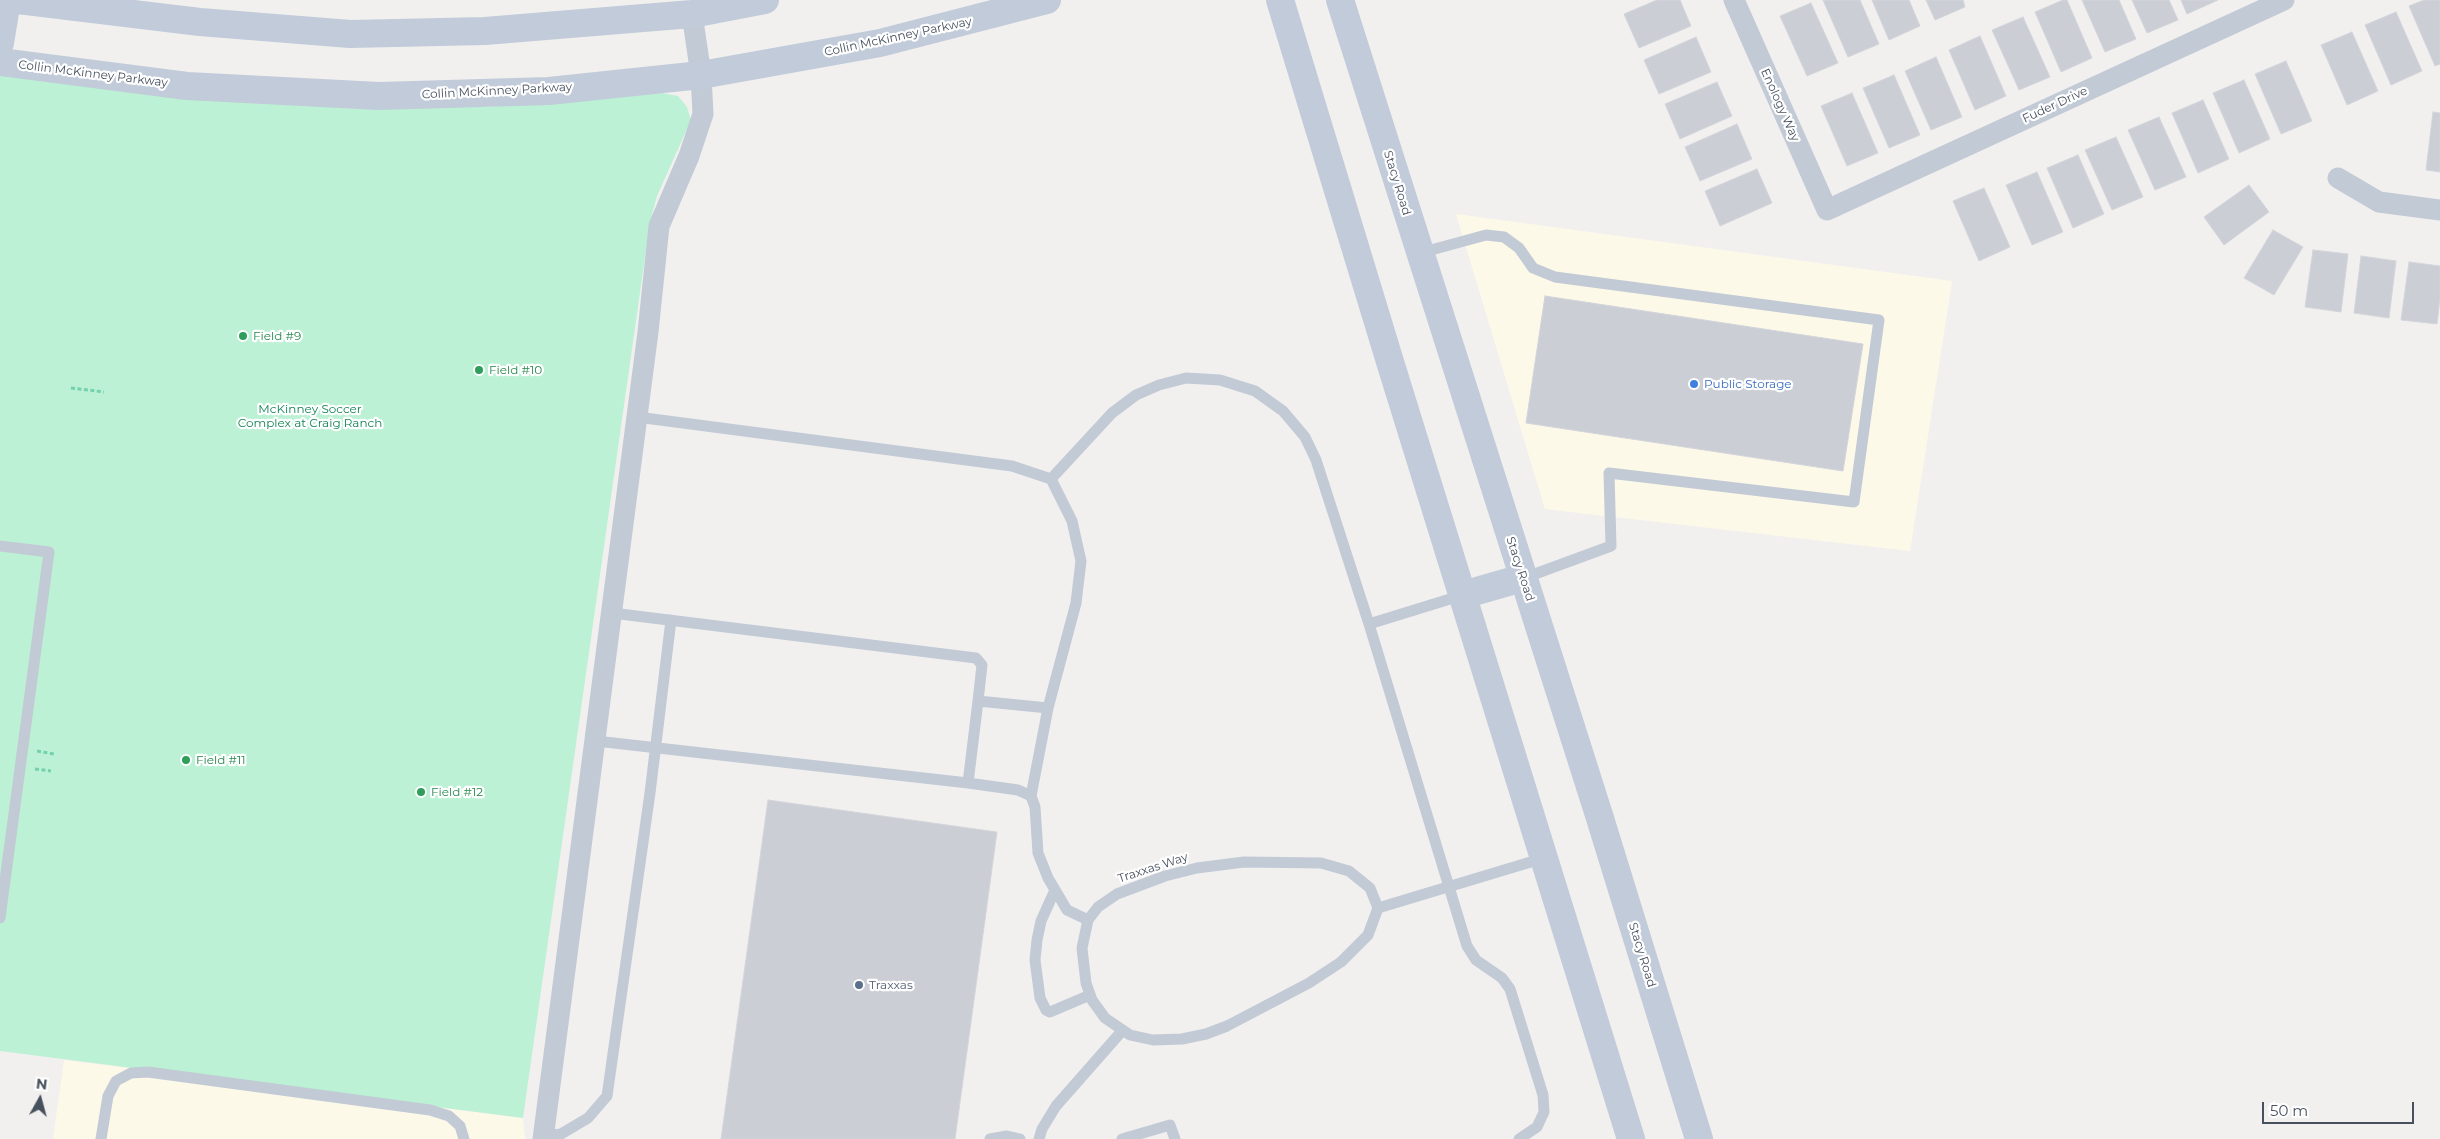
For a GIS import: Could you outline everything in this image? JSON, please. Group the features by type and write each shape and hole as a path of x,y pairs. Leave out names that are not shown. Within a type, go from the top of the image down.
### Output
{"main road":[{"path":"0,43 7,0"},
{"path":"18,0 200,22 350,34 485,31 765,0"},
{"name":"Collin McKinney Parkway","path":"0,62 187,86 379,96 549,91 701,75 880,43 1047,0"},
{"path":"1280,0 1631,1139"},
{"name":"Stacy Road","path":"1340,0 1522,578 1602,824 1699,1139"},
{"path":"1463,595 1522,578"}],"street":[{"name":"Enology Way","path":"1734,0 1827,210"},
{"name":"Fuder Drive","path":"1827,210 2284,0"},
{"path":"544,1137 637,417 659,226 689,156 702,114 701,75 691,7"},
{"path":"2338,178 2379,202 2440,210"}],"lane":[{"path":"1420,253 1486,235 1504,238 1519,248 1533,268 1555,277 1879,320 1854,502 1609,473 1611,546 1522,578"},
{"path":"1051,479 1112,413 1136,395 1159,385 1186,378 1220,380 1255,391 1283,411 1305,437 1316,460 1467,946 1476,960 1502,978 1510,988 1543,1095 1544,1112 1537,1127 1519,1139"},
{"path":"637,417 1012,466 1051,479 1072,521 1081,560 1076,603 1048,708 1031,796 1035,807 1038,853 1048,878 1067,910 1088,920 1082,948 1083,965 1090,995 1105,1018 1130,1035 1152,1040 1182,1039 1227,1026 1309,983 1341,962 1368,934 1378,908 1544,858"},
{"path":"0,546 49,552 0,918"},
{"path":"1368,624 1463,595"},
{"path":"612,613 976,658 982,665 968,783"},
{"path":"544,1137 561,1134 588,1118 607,1096 671,620"},
{"path":"978,701 1048,708"},
{"path":"596,741 968,783 1018,790 1031,796"},
{"name":"Traxxas Way","path":"1088,920 1098,907 1117,894 1140,884 1198,868 1244,862 1321,863 1349,871 1370,888 1378,908"},
{"path":"1055,890 1041,921 1037,940 1035,960 1040,998 1046,1010 1050,1012 1090,995"},
{"path":"1038,1139 1056,1106 1122,1031"},
{"path":"101,1139 108,1096 116,1081 131,1073 148,1072 430,1110 449,1116 460,1126 464,1139"},
{"path":"1122,1139 1170,1125 1175,1139"},
{"path":"990,1139 1007,1136 1020,1139"}],"path":[{"path":"71,388 104,392"},
{"path":"32,751 54,754"},
{"path":"30,768 51,772"}],"shaded area":[{"path":"1456,214 1952,281 1910,551 1545,509"},
{"path":"64,1060 523,1118 525,1139 53,1139"}],"green space":[{"name":"McKinney Soccer Complex at Craig Ranch","path":"0,74 329,106 487,107 662,93 678,96 687,107 691,120 657,196 650,222 523,1118 0,1051"}],"building":[{"path":"1657,0 1680,0 1691,26 1639,48 1624,14"},
{"path":"1823,0 1860,0 1879,44 1848,57"},
{"path":"1872,0 1909,0 1920,26 1889,40"},
{"path":"1926,0 1963,0 1965,7 1935,20"},
{"path":"2067,0 2092,58 2061,72 2035,12"},
{"path":"2082,0 2119,0 2136,39 2105,52"},
{"path":"2132,0 2169,0 2178,20 2147,33"},
{"path":"2181,0 2218,0 2187,14"},
{"path":"2424,0 2440,0 2440,64 2435,66 2409,6"},
{"path":"1811,3 1838,63 1807,76 1780,16"},
{"path":"2396,12 2422,71 2391,85 2365,25"},
{"path":"2023,17 2050,77 2019,90 1992,30"},
{"path":"2352,32 2378,91 2347,105 2321,45"},
{"path":"1980,36 2006,96 1975,110 1949,50"},
{"path":"1696,37 1711,72 1659,94 1644,60"},
{"path":"1936,57 1962,117 1931,130 1905,71"},
{"path":"2286,61 2312,121 2281,134 2255,74"},
{"path":"1894,75 1920,135 1889,148 1863,88"},
{"path":"2244,80 2270,139 2239,153 2213,93"},
{"path":"1717,82 1732,116 1680,139 1665,104"},
{"path":"1852,93 1878,153 1847,166 1821,106"},
{"path":"2203,100 2229,159 2198,173 2172,113"},
{"path":"2433,112 2440,113 2440,172 2426,170"},
{"path":"2159,117 2186,177 2155,190 2128,130"},
{"path":"1737,124 1752,159 1700,181 1685,147"},
{"path":"2116,137 2143,197 2112,210 2085,150"},
{"path":"2078,155 2104,214 2073,228 2047,168"},
{"path":"1757,169 1772,203 1720,226 1705,191"},
{"path":"2037,172 2063,232 2032,245 2006,185"},
{"path":"2249,185 2269,212 2224,245 2204,217"},
{"path":"1984,188 2010,247 1979,261 1953,201"},
{"path":"2273,230 2303,247 2274,295 2244,278"},
{"path":"2313,250 2348,254 2341,312 2305,307"},
{"path":"2361,256 2396,261 2389,318 2354,313"},
{"path":"2409,262 2440,266 2440,298 2437,324 2401,320"},
{"name":"Public Storage","path":"1545,296 1863,344 1843,471 1526,423"},
{"name":"Traxxas","path":"768,800 997,832 955,1139 721,1139"}],"place":[{"name":"Field #9","path":"243,336"},
{"name":"Field #10","path":"479,370"},
{"name":"Public Storage","path":"1694,384"},
{"name":"Field #11","path":"186,760"},
{"name":"Field #12","path":"421,792"},
{"name":"Traxxas","path":"859,985"}]}
